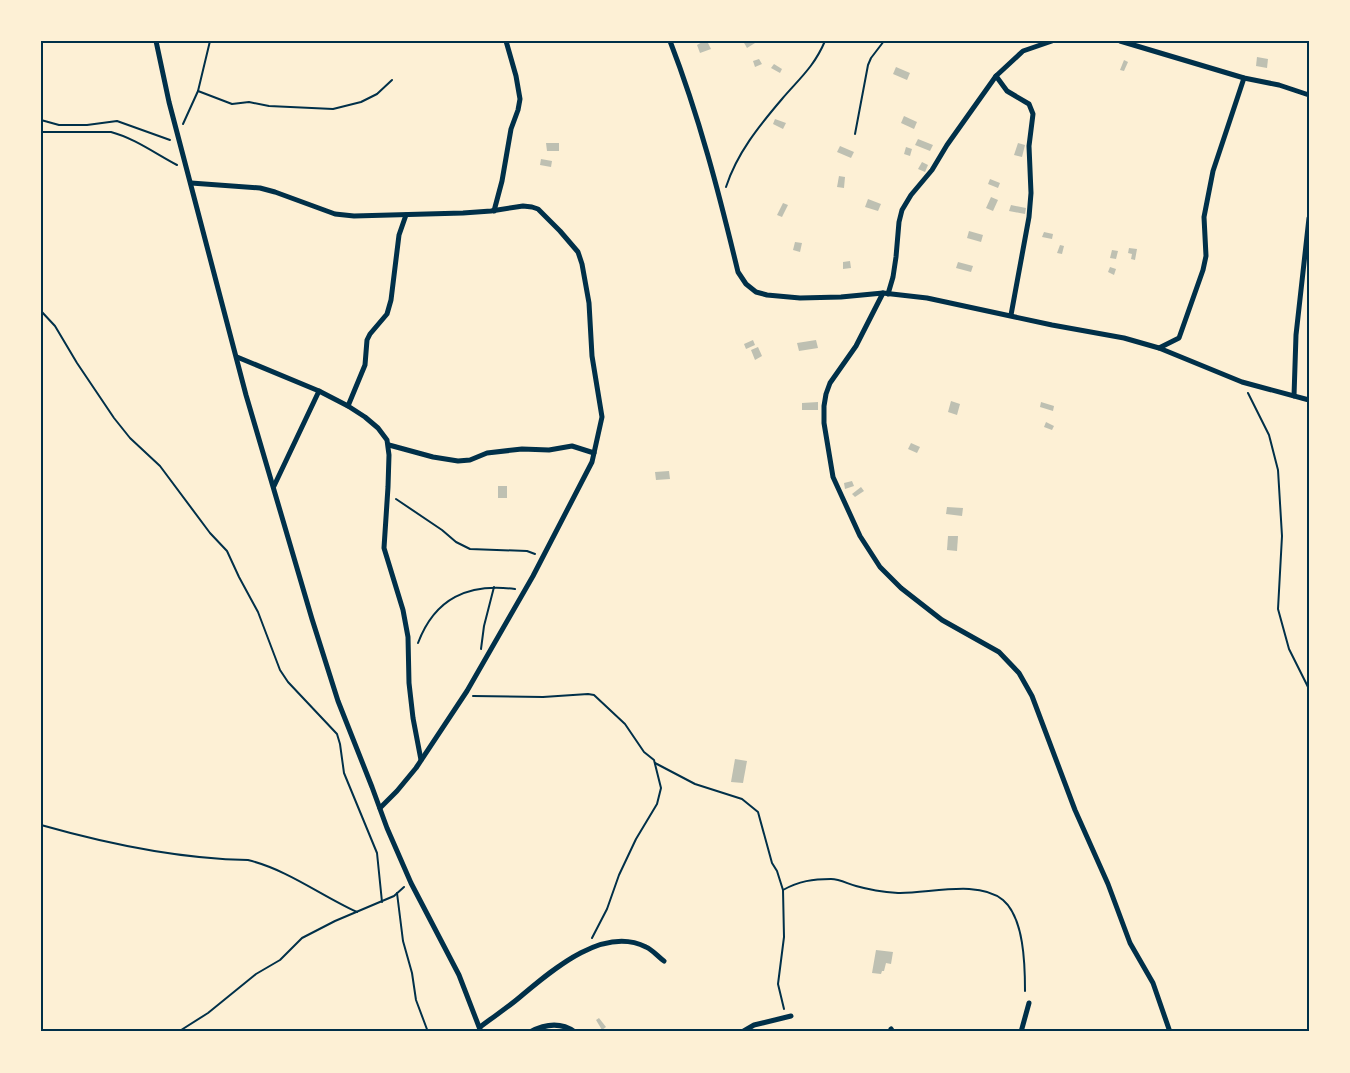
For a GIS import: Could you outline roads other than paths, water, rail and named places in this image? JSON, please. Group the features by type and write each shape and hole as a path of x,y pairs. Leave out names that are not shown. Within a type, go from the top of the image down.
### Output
{"street":[{"path":"156,41 178,135 246,395 335,692 387,828 409,879 459,975 480,1030 534,984 571,958 594,946 615,941 636,943 646,947 664,961"},
{"path":"494,211 502,181 511,129 520,99 516,76 506,41"},
{"path":"670,41 704,137 738,272 746,284 756,292 800,298 885,294 927,298 1124,338 1159,348 1242,382 1309,400"},
{"path":"1052,41 1049,44 1023,51 996,76 947,145 932,170 902,210 893,277 856,346 830,383 824,406 824,423 833,477 860,536 880,567 901,588 942,620 1000,652 1019,673 1032,696 1075,810 1108,884 1130,943 1153,983 1170,1032"},
{"path":"1120,41 1244,78 1279,85 1309,96"},
{"path":"996,76 1007,90 1029,104 1033,114 1029,146 1030,217 1011,315"},
{"path":"1159,348 1179,338 1203,270 1206,256 1204,230 1208,194 1228,123 1244,78"},
{"path":"191,183 260,188 335,214 370,217 494,211 523,206 532,207 538,209 560,231 578,252 582,264 589,303 592,356 602,417 592,462 554,537 465,695 421,760 397,791 380,808"},
{"path":"348,406 365,365 367,340 387,314 391,300 399,235 406,214"},
{"path":"1294,396 1296,336 1309,218"},
{"path":"237,357 319,391 348,406 366,417 387,440 388,493 384,548 403,610 408,636 409,683 421,760"},
{"path":"274,487 319,391"},
{"path":"388,445 433,457 458,461 470,460 487,454 522,449 549,450 572,446 594,453"},
{"path":"1020,1032 1029,1003"},
{"path":"742,1032 754,1025 791,1016"},
{"path":"530,1032 556,1024 568,1027 575,1032"}]}
